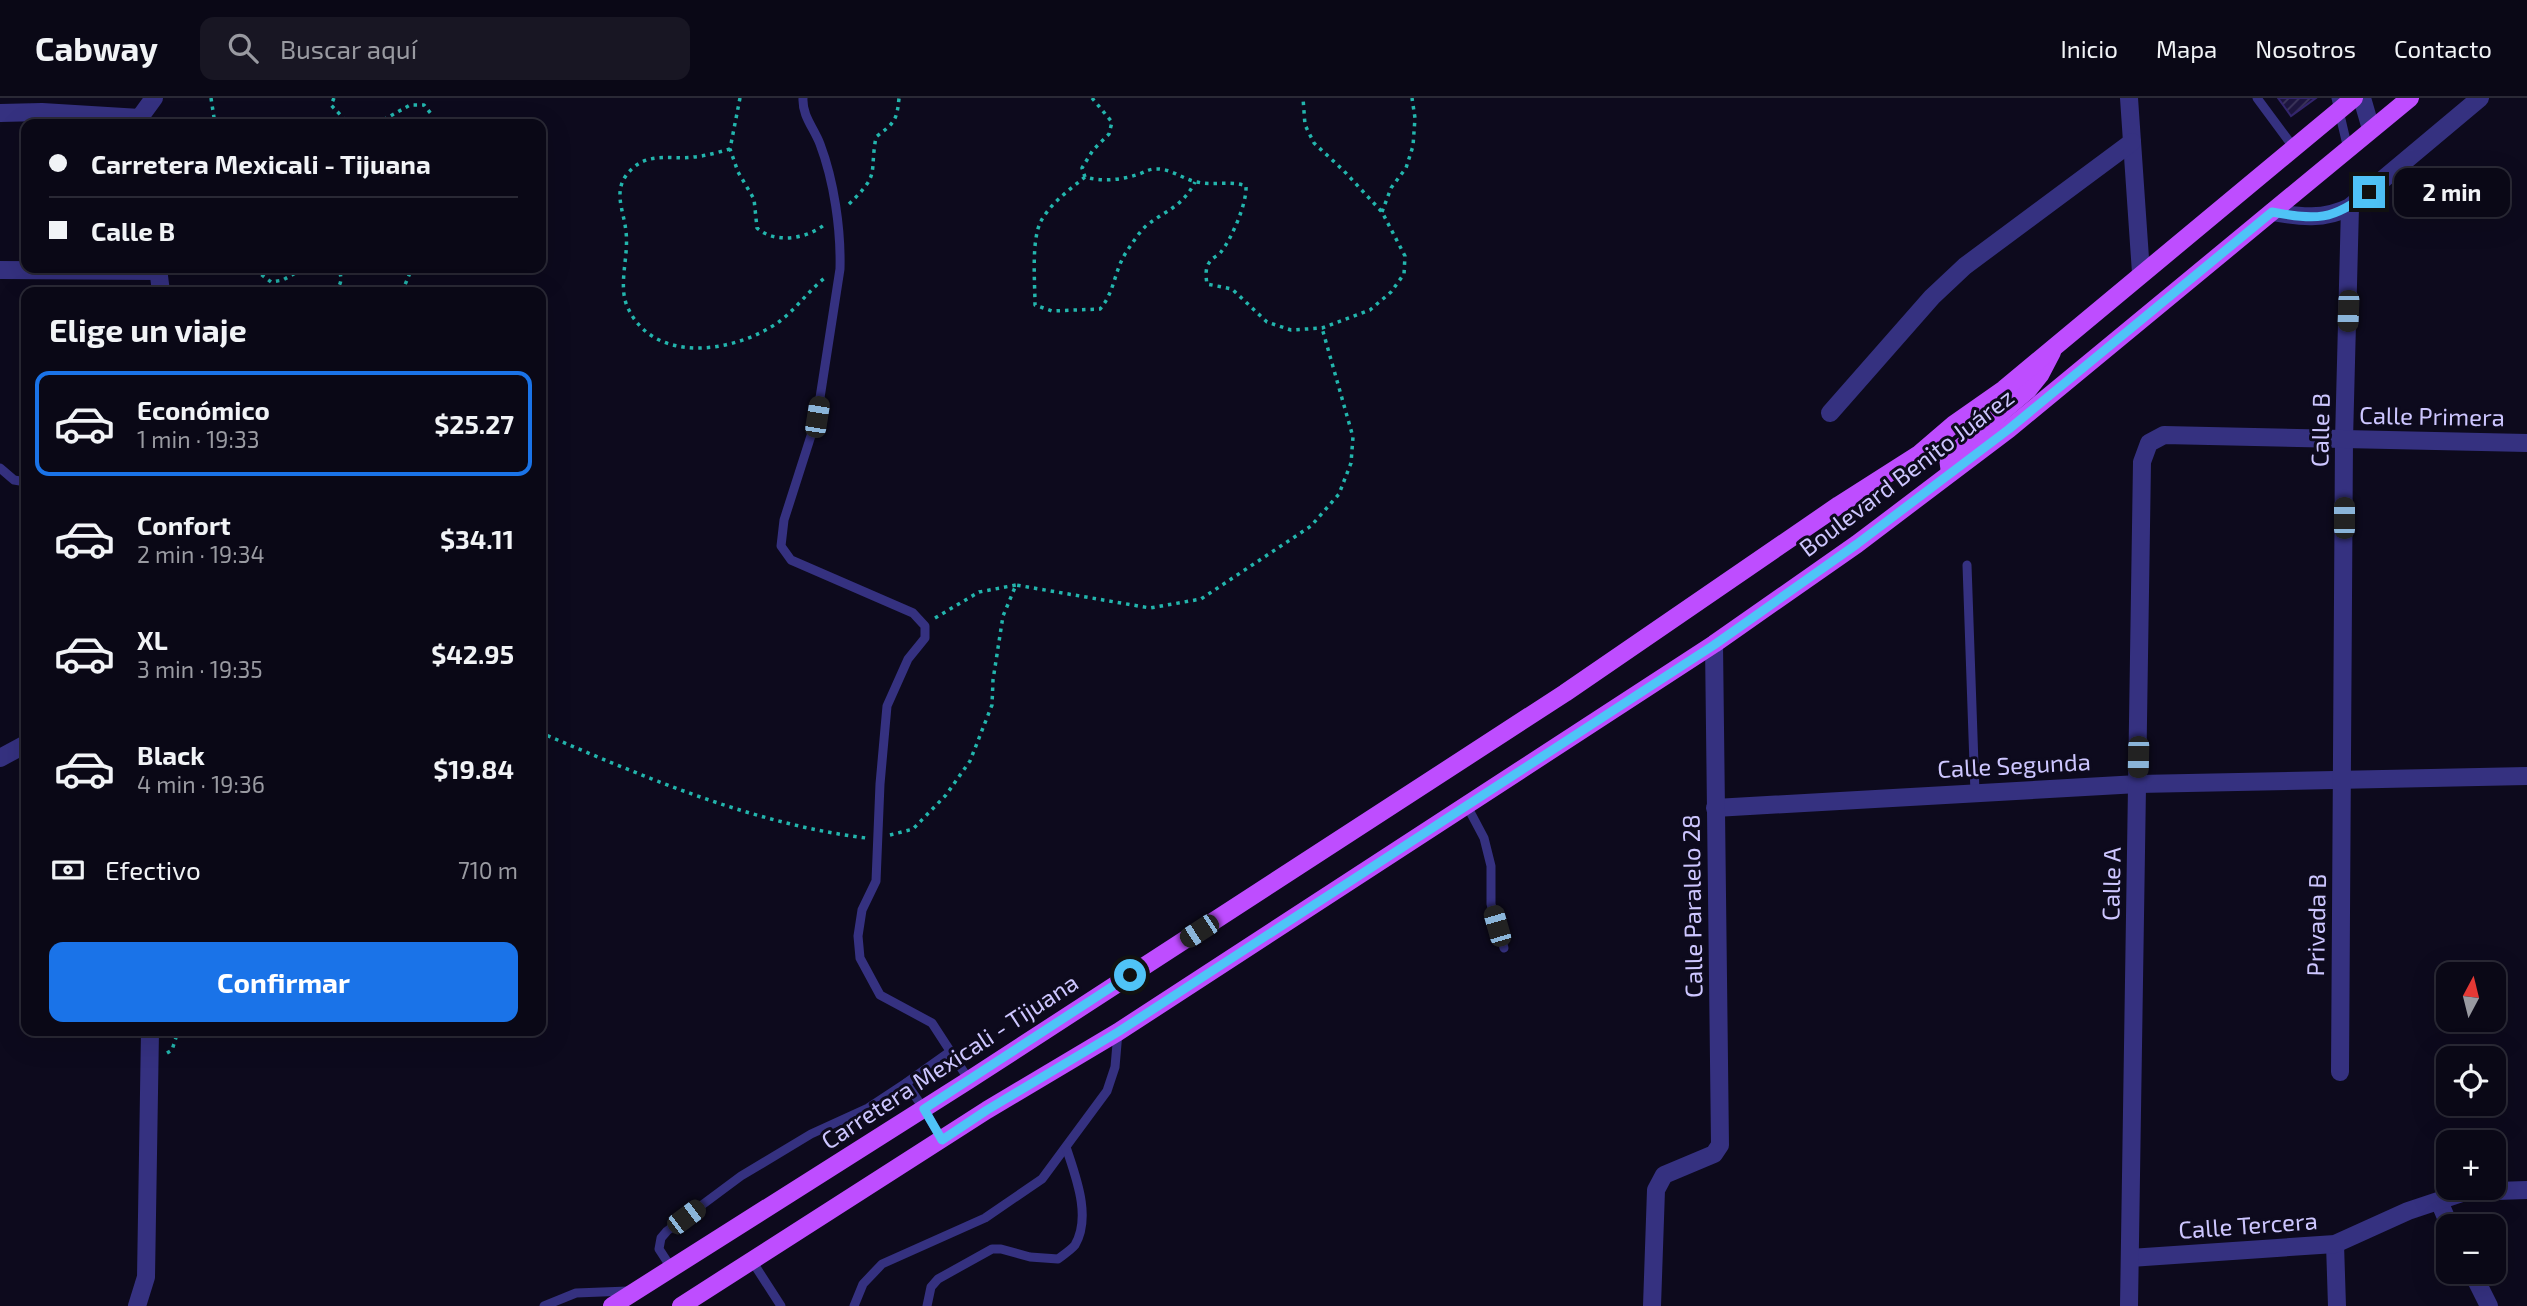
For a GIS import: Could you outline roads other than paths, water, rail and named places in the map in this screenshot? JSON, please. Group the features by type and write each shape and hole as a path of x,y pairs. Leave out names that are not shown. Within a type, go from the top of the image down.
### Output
{"main road":[{"name":"Boulevard Benito Juárez","path":"1383,811 1919,454 2004,389 2294,149 2337,104 2354,98"},
{"name":"Boulevard Benito Juárez","path":"1118,1032 1714,645 1857,544 2009,429 2410,98"},
{"path":"1950,473 1948,458 2028,390 2040,375 2055,345"},
{"name":"Carretera Mexicali - Tijuana","path":"612,1306 924,1109 1383,811"},
{"path":"681,1306 987,1110 1118,1032"}],"street":[{"path":"139,119 153,98"},
{"path":"2129,98 2141,273"},
{"path":"2362,98 2371,129"},
{"path":"2272,212 2320,217 2337,214 2350,207 2480,98"},
{"path":"0,113 42,112 117,119"},
{"path":"1830,413 1932,297 1965,265 2132,142"},
{"name":"Calle B","path":"2343,779 2344,440 2350,207"},
{"path":"0,270 21,270"},
{"name":"Calle Primera","path":"2142,462 2149,443 2164,435 2527,443"},
{"name":"Calle A","path":"2129,1306 2142,462"},
{"name":"Calle Paralelo 28","path":"1652,1306 1656,1190 1664,1175 1714,1154 1720,1145 1714,645"},
{"path":"0,758 21,747"},
{"name":"Calle Segunda","path":"1715,808 2138,784 2527,776"},
{"name":"Privada B","path":"2340,1072 2343,779"},
{"path":"137,1306 146,1277 150,1036"},
{"name":"Calle Tercera","path":"2130,1258 2336,1244 2408,1211 2465,1192 2527,1189"},
{"path":"2439,1201 2444,1214"},
{"path":"2336,1244 2337,1306"},
{"path":"2478,1284 2489,1306"}],"lane":[{"path":"803,98 803,109 820,144 831,185 840,269 817,417 785,520 781,546 791,561 913,613 925,626 925,638 908,659 887,706 877,839 877,881 862,910 858,936 860,958 880,995 932,1023 969,1080"},
{"path":"2258,98 2294,149"},
{"path":"2337,104 2348,149"},
{"path":"0,468 14,480 21,481"},
{"path":"1968,565 1975,793"},
{"path":"1466,804 1484,838 1490,866 1491,904 1504,948"},
{"path":"854,1306 863,1284 882,1264 985,1218 1042,1180 1107,1091 1115,1067 1118,1032"},
{"path":"672,1269 659,1249 661,1238 667,1231 741,1176 811,1134 868,1108 951,1051"},
{"path":"906,1083 942,1140"},
{"path":"927,1306 931,1287 939,1279 992,1250 1001,1249 1030,1257 1058,1259 1075,1245 1083,1218 1079,1185 1066,1147"},
{"path":"752,1261 780,1306"},
{"path":"544,1306 576,1293 636,1291"}]}
